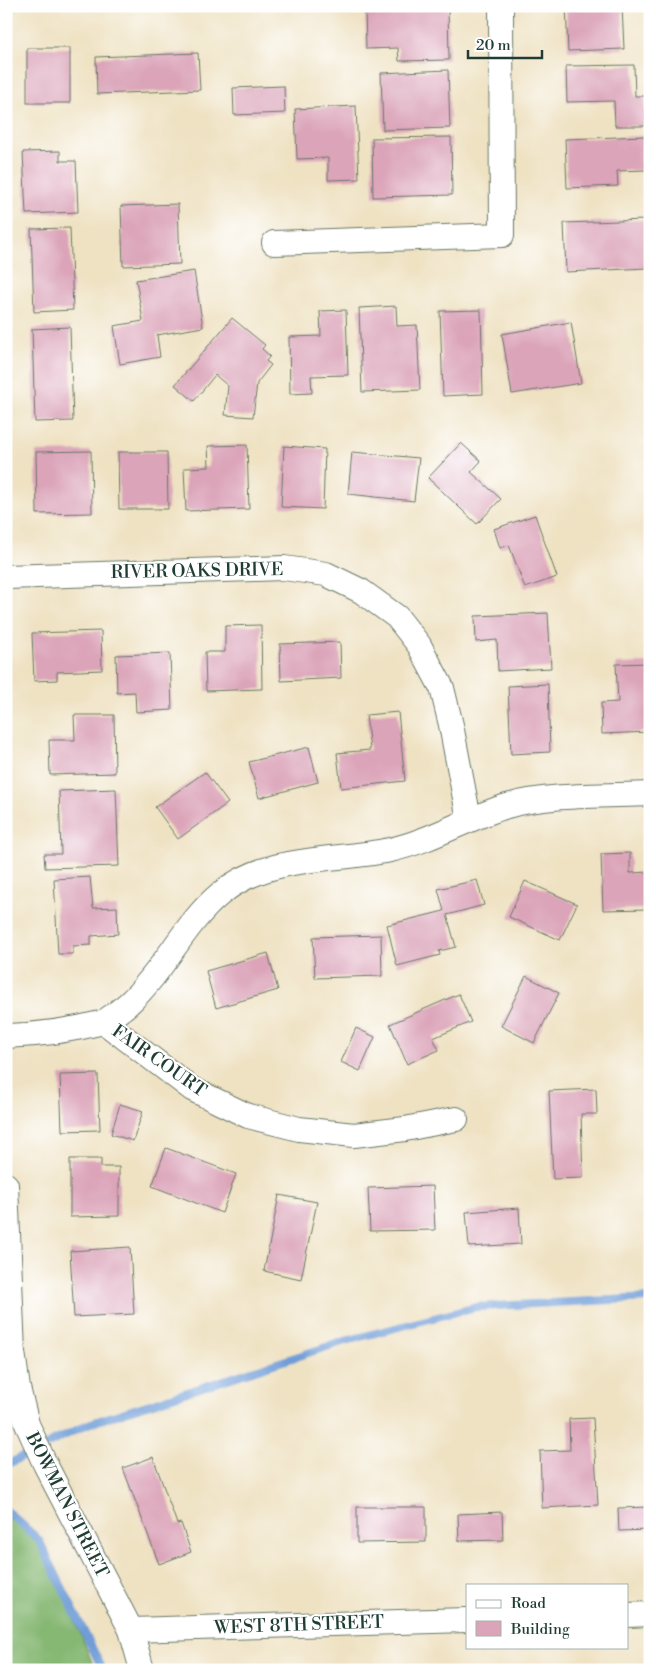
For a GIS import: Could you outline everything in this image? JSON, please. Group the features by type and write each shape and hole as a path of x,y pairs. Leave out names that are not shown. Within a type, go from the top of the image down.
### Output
{"street":[{"path":"274,244 502,236 501,6"},
{"name":"RIVER OAKS DRIVE","path":"6,577 284,568 326,574 361,590 397,617 419,645 442,688 469,820"},
{"path":"104,1022 131,1001 162,964 193,920 221,893 247,876 277,865 358,856 391,850 509,806 538,800 650,794"},
{"name":"FAIR COURT","path":"6,1036 47,1034 75,1030 104,1022 192,1089 248,1116 299,1130 354,1134 404,1129 456,1119"},
{"name":"BOWMAN STREET","path":"6,1185 13,1352 26,1424 131,1630 142,1670"},
{"path":"628,1615 650,1614"},
{"name":"WEST 8TH STREET","path":"131,1630 466,1620"}],"green space":[{"path":"6,1517 35,1533 95,1670 6,1670"}],"building":[{"path":"448,6 449,60 399,61 398,48 366,49 365,8"},
{"path":"566,6 622,6 624,49 568,51"},
{"path":"27,48 70,48 70,103 27,103"},
{"path":"198,53 200,90 97,94 96,57"},
{"path":"634,65 635,96 645,96 646,126 615,126 614,101 567,102 566,66"},
{"path":"448,70 450,128 383,130 381,73"},
{"path":"284,86 285,113 234,115 233,88"},
{"path":"356,106 359,179 328,180 328,158 297,159 295,109"},
{"path":"645,136 646,170 617,171 618,186 567,188 565,139"},
{"path":"451,137 452,195 373,197 372,138"},
{"path":"60,151 60,161 76,161 78,212 26,214 23,152"},
{"path":"178,204 180,264 123,266 121,206"},
{"path":"645,220 647,268 566,272 564,223"},
{"path":"70,228 73,310 34,312 31,229"},
{"path":"194,271 203,327 157,335 160,357 120,364 114,326 143,321 136,280"},
{"path":"396,306 397,326 417,325 420,390 362,392 359,308"},
{"path":"346,310 348,375 311,376 312,393 290,394 289,337 321,336 320,311"},
{"path":"481,310 483,394 443,396 440,311"},
{"path":"232,318 265,345 262,349 270,356 266,361 271,365 257,383 253,417 225,415 228,386 215,375 194,401 175,385"},
{"path":"571,322 581,383 512,394 502,334"},
{"path":"70,327 73,421 35,422 32,329"},
{"path":"461,443 481,461 471,472 501,499 477,524 428,478"},
{"path":"247,445 249,509 186,511 184,468 209,467 208,446"},
{"path":"284,446 325,449 323,509 281,507"},
{"path":"91,451 92,513 37,514 36,452"},
{"path":"118,452 167,452 168,509 119,509"},
{"path":"352,452 419,458 414,501 348,494"},
{"path":"535,515 557,577 525,588 509,545 500,548 494,529"},
{"path":"548,613 551,668 498,671 497,640 476,642 475,616"},
{"path":"261,625 262,689 206,691 205,652 225,652 225,626"},
{"path":"101,631 102,670 57,672 57,680 34,681 32,633"},
{"path":"340,642 341,678 281,681 280,644"},
{"path":"170,653 172,710 136,712 135,692 117,693 116,655"},
{"path":"650,663 650,732 602,734 601,703 618,702 616,664"},
{"path":"548,684 550,752 511,754 508,686"},
{"path":"398,712 405,781 341,788 337,753 370,750 366,715"},
{"path":"74,715 114,715 115,773 50,775 49,740 75,740"},
{"path":"309,747 318,782 259,798 249,762"},
{"path":"205,772 228,803 178,839 155,807"},
{"path":"116,789 119,866 45,868 44,854 61,854 59,791"},
{"path":"630,853 630,873 650,872 650,909 603,910 601,854"},
{"path":"90,877 93,908 117,907 118,934 91,936 91,945 73,946 73,954 58,954 54,879"},
{"path":"477,880 484,905 447,915 456,947 439,951 440,955 397,966 387,925 444,911 438,889"},
{"path":"525,881 577,904 560,940 509,917"},
{"path":"381,935 382,976 315,978 313,937"},
{"path":"268,953 278,990 216,1008 206,971"},
{"path":"526,976 559,993 534,1043 501,1026"},
{"path":"459,994 471,1022 433,1038 439,1050 407,1064 390,1024"},
{"path":"356,1028 375,1037 360,1071 341,1062"},
{"path":"98,1074 100,1130 62,1131 60,1075"},
{"path":"596,1089 597,1114 581,1114 583,1178 553,1179 549,1091"},
{"path":"120,1104 143,1111 133,1141 111,1134"},
{"path":"166,1148 236,1174 222,1213 152,1186"},
{"path":"70,1159 101,1159 101,1167 119,1167 119,1216 70,1217"},
{"path":"433,1186 435,1230 370,1231 368,1188"},
{"path":"279,1195 317,1202 301,1279 264,1271"},
{"path":"519,1208 521,1244 469,1247 466,1212"},
{"path":"130,1247 134,1314 74,1317 70,1251"},
{"path":"593,1418 598,1505 542,1508 540,1451 570,1450 569,1419"},
{"path":"153,1457 177,1524 181,1523 191,1552 159,1564 123,1468"},
{"path":"357,1507 426,1507 426,1542 357,1543"},
{"path":"650,1507 650,1530 619,1531 618,1508"},
{"path":"502,1512 503,1540 459,1541 458,1514"}],"waterway":[{"path":"6,1465 88,1424 345,1341 476,1307 650,1298"},
{"path":"6,1510 39,1540 103,1670"}]}
